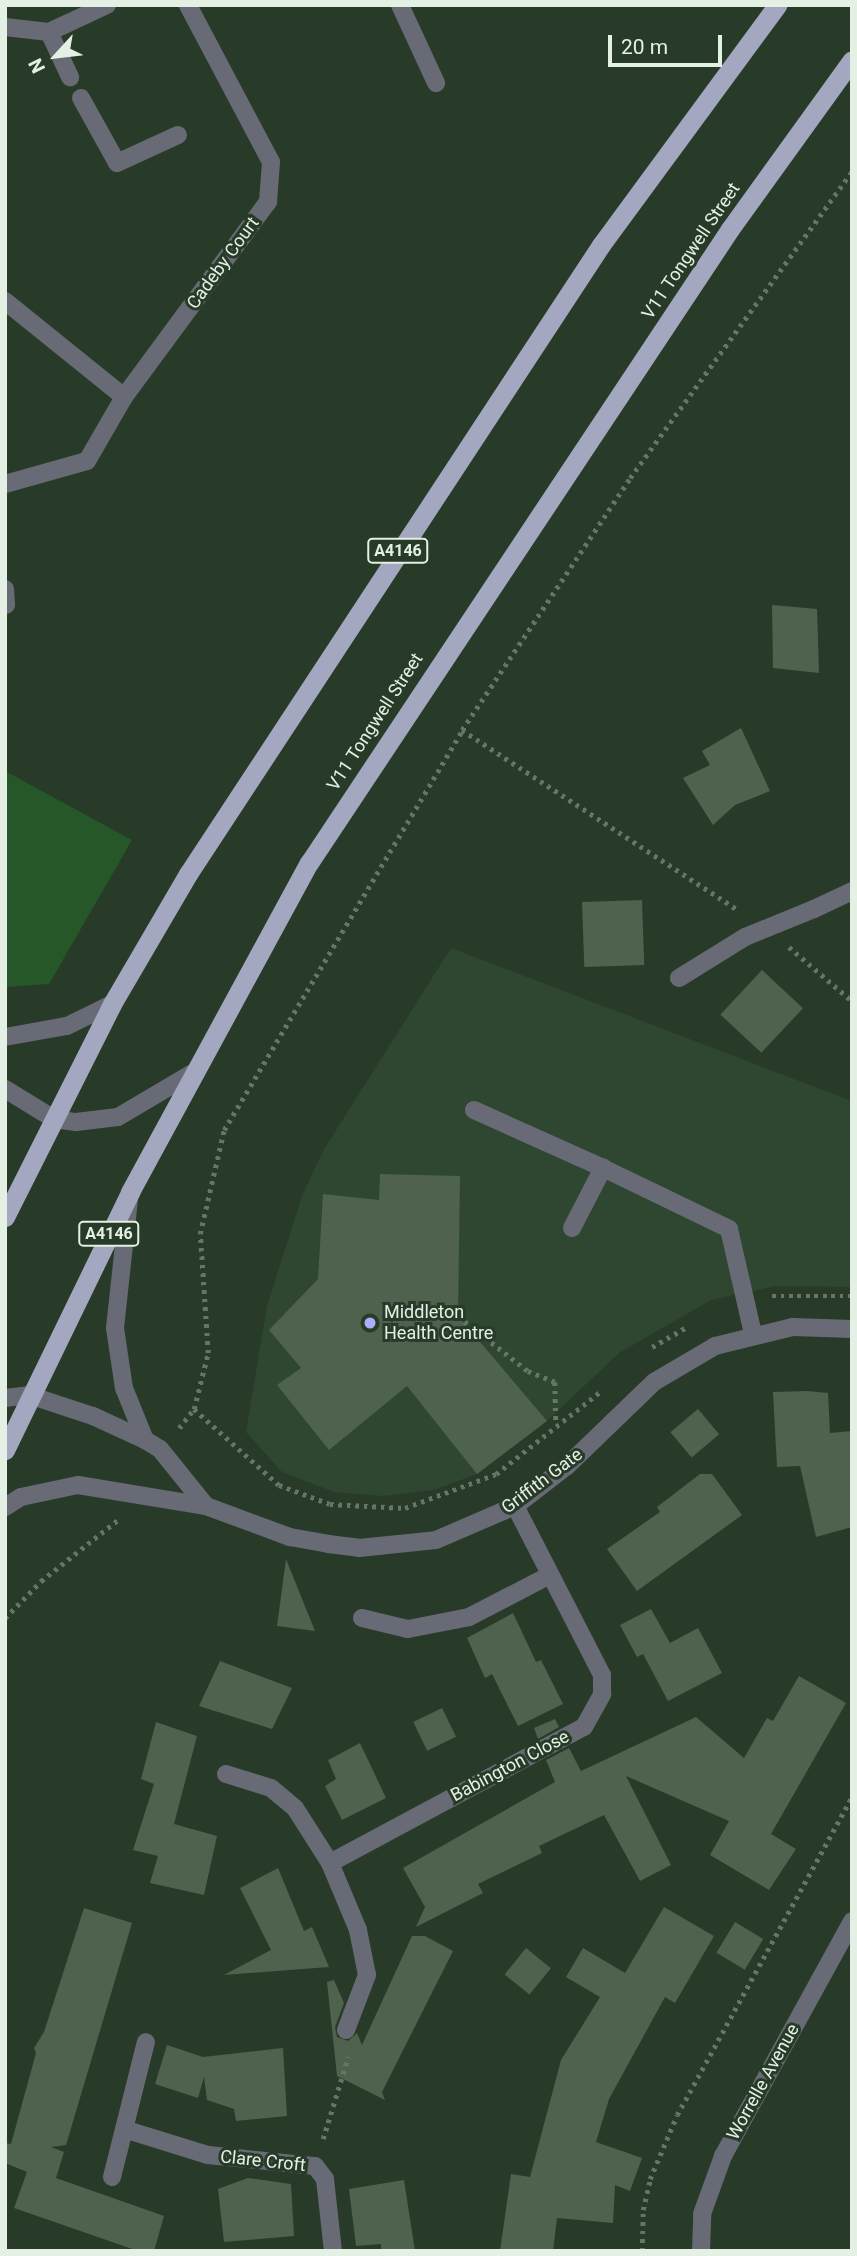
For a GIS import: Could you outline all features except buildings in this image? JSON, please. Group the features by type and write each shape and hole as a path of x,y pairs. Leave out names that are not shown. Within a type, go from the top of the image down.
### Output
{"highway":[{"name":"A4146","path":"5,1217 112,1004 270,745 594,257 777,5"},
{"name":"V11 Tongwell Street","path":"5,1450 29,1395 191,1074 309,863 408,709 730,229 852,60"}],"street":[{"path":"5,27 49,32 107,5"},
{"name":"Cadeby Court","path":"5,484 87,461 124,397 268,202 271,162 188,5"},
{"path":"400,5 436,83"},
{"path":"49,32 70,77"},
{"path":"81,98 117,163 178,135"},
{"path":"5,302 124,397"},
{"path":"5,589 6,605"},
{"path":"680,978 766,928 852,891"},
{"path":"5,1037 66,1026 112,1004"},
{"path":"5,1089 54,1119 76,1122 118,1117 191,1074"},
{"path":"474,1110 729,1229 752,1334"},
{"path":"572,1228 603,1168"},
{"path":"130,1192 116,1328 124,1388 153,1445 206,1506"},
{"name":"Griffith Gate","path":"5,1507 21,1497 78,1485 141,1493 206,1506 290,1537 359,1548 436,1539 515,1506 567,1465 654,1382 715,1346 752,1334 793,1327 852,1329"},
{"path":"5,1398 29,1395 93,1416 153,1445"},
{"name":"Babington Close","path":"330,1863 584,1727 602,1694 602,1675 515,1506"},
{"path":"362,1618 408,1629 469,1617 550,1575"},
{"path":"226,1774 271,1787 295,1808 330,1863 358,1930 367,1975 346,2030"},
{"name":"Worrelle Avenue","path":"701,2251 702,2214 723,2156 852,1922"},
{"path":"112,2177 127,2130 146,2042"},
{"name":"Clare Croft","path":"127,2130 208,2155 315,2166 325,2179 333,2251"}],"path":[{"path":"153,1445 194,1409 208,1353 200,1234 224,1130 462,730 630,478 852,171"},
{"path":"462,730 766,928 852,1001"},
{"path":"745,1300 852,1296"},
{"path":"458,1316 528,1371 555,1382 556,1424"},
{"path":"642,1356 663,1338 698,1321"},
{"path":"194,1409 279,1485 330,1504 405,1508 496,1474 611,1382"},
{"path":"5,1618 41,1581 111,1529 141,1493"},
{"path":"642,2251 645,2199 671,2127 852,1797"},
{"path":"315,2166 348,2055 346,2030"}],"shaded area":[{"path":"451,948 852,1101 852,1287 775,1286 711,1300 619,1353 547,1421 477,1474 434,1490 383,1496 334,1492 282,1472 246,1432 267,1306 302,1196 323,1151"}],"green space":[{"path":"5,771 132,840 49,984 5,987"}],"place":[{"name":"Middleton Health Centre","path":"370,1323"}]}
